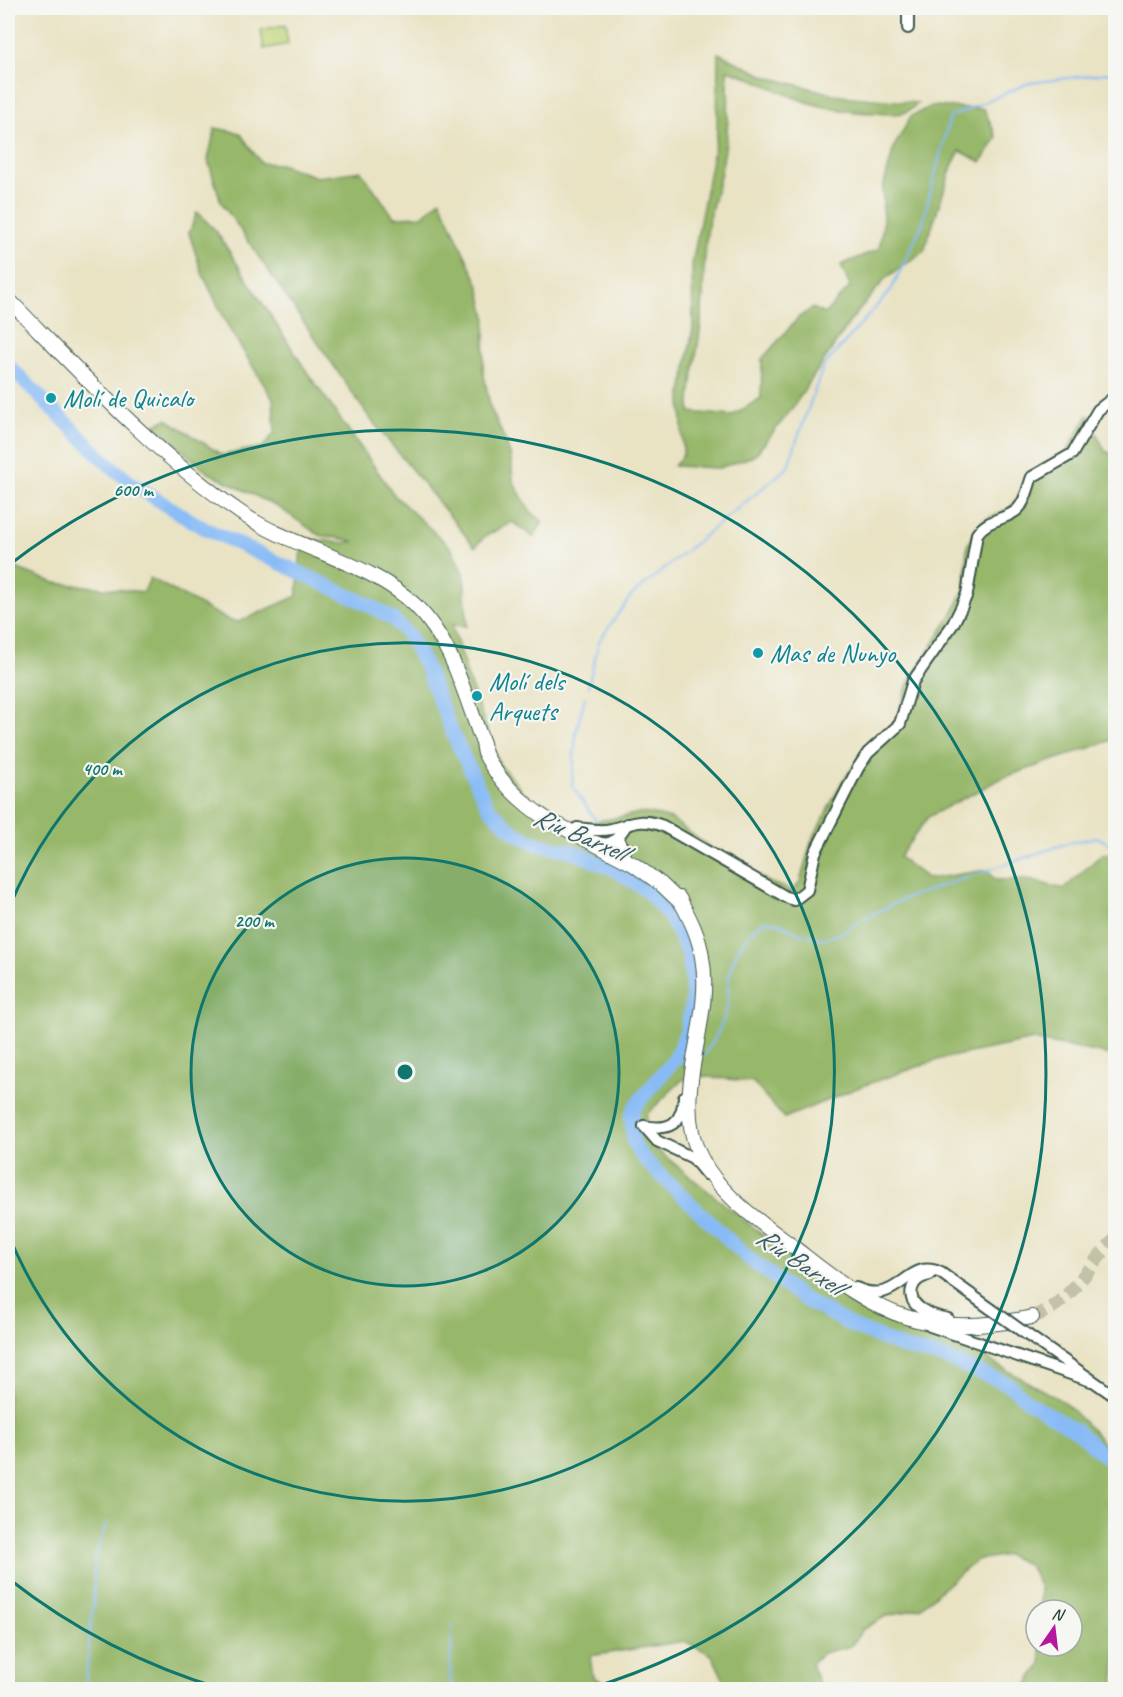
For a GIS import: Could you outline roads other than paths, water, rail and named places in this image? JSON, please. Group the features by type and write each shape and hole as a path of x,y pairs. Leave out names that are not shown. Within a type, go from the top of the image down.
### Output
{"main road":[{"path":"8,299 138,427 231,506 276,534 380,580 414,604 433,625 452,657 486,755 522,801 545,818 577,832 633,864 661,884 682,904"},
{"path":"577,832 615,841 653,869 678,894 700,947 704,980 689,1109 694,1142 703,1162 718,1183 748,1212 862,1298 907,1318 975,1325 1004,1323 1032,1317"}],"street":[{"path":"908,8 908,28"},
{"path":"633,864 627,856 609,847 627,824 650,821 663,825 786,897 794,900 800,897 810,883 815,853 858,768 868,753 900,724 913,681 953,624 961,608 967,594 977,534 981,528 993,520 1017,510 1032,477 1072,454 1098,410 1116,396"},
{"path":"657,1141 659,1133 678,1119 683,1110 684,1097 691,1087"},
{"path":"664,1128 644,1126 657,1141 693,1158 708,1176 718,1183"},
{"path":"822,1269 858,1289 874,1293 891,1290 912,1274 923,1269 937,1271 1116,1397"},
{"path":"950,1281 935,1276 922,1276 914,1283 912,1298 930,1315 975,1325"},
{"path":"907,1318 1091,1381"}],"waterway":[{"path":"588,687 599,641 631,596 787,468 823,367 891,290 922,225 950,117 1029,83 1116,72"},
{"name":"Riu Barxell","path":"8,365 106,462 132,484 202,527 369,605 393,619 409,636 427,669 452,732 488,807 515,833 537,844 571,851 613,869 645,889 669,916 689,955 693,998 686,1033 674,1060 636,1105 631,1116 633,1141 639,1153 655,1170 748,1258 805,1300 854,1327 904,1348 945,1358 1008,1384 1029,1402 1077,1431 1102,1454 1116,1463"},
{"path":"585,697 576,733 572,786 595,819 594,826"},
{"path":"701,1056 712,1043 724,1018 728,1004 730,975 739,948 764,921 779,923 796,932 822,939 840,934 903,899 1068,843 1097,837 1116,847"},
{"path":"589,859 591,846"},
{"path":"671,1064 688,1061"},
{"path":"85,1690 95,1557 107,1522"},
{"path":"451,1690 452,1625"}],"tunnel":[{"path":"1032,1317 1069,1293 1116,1239"}],"place":[{"name":"Molí de Quicalo","path":"51,398"},
{"name":"Mas de Nunyo","path":"758,653"},
{"name":"Molí dels Arquets","path":"477,696"}]}
